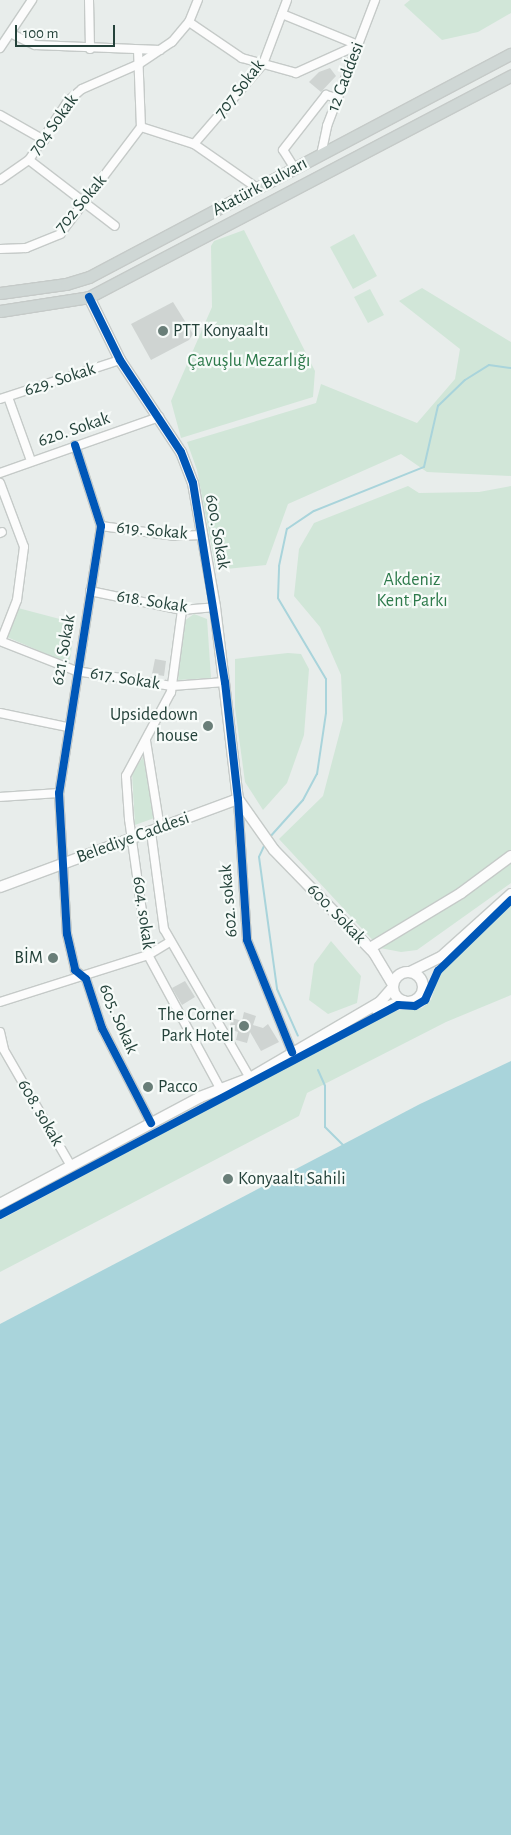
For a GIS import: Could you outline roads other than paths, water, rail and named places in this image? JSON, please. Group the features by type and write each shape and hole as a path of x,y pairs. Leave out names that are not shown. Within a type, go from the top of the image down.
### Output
{"main road":[{"name":"Atatürk Bulvarı","path":"0,293 66,284 89,277 511,54"},
{"name":"Atatürk Bulvarı","path":"0,311 89,297 511,75"},
{"name":"600. Sokak","path":"89,297 120,360 181,452 193,483 215,607 238,799 255,826 274,850 372,950"},
{"name":"Belediye Caddesi","path":"0,887 238,799"},
{"path":"372,950 461,893 511,856"},
{"path":"290,1054 387,1004 418,998 441,957 511,894"},
{"path":"372,950 403,1001"},
{"path":"372,950 418,976 422,988"},
{"path":"0,1204 151,1123 250,1078 380,1002 393,986 398,976 441,957"}],"street":[{"path":"0,48 12,34 32,0"},
{"path":"89,0 90,49"},
{"path":"198,0 189,22 242,58 263,64 296,73 358,45"},
{"name":"707 Sokak","path":"194,144 263,64 287,0"},
{"name":"12 Caddesi","path":"321,155 337,98 375,0"},
{"path":"282,14 358,45"},
{"name":"704 Sokak","path":"0,180 30,160 68,101 82,88 139,64 160,50 189,22"},
{"path":"12,34 35,46 160,50"},
{"path":"138,50 141,127 194,144 257,188"},
{"path":"295,169 282,150 326,95 337,98"},
{"path":"0,114 44,140"},
{"name":"702 Sokak","path":"0,249 26,248 60,234 87,202 141,127"},
{"path":"30,160 116,226"},
{"name":"629. Sokak","path":"0,399 120,360"},
{"path":"8,397 31,460"},
{"name":"620. Sokak","path":"0,473 31,460 159,417"},
{"name":"621. Sokak","path":"61,864 59,793 67,727 101,526 75,445"},
{"path":"0,483 24,547 17,600 0,641"},
{"name":"619. Sokak","path":"101,526 175,536 203,534"},
{"name":"618. Sokak","path":"90,591 182,610 215,607"},
{"name":"604. sokak","path":"182,610 172,686 146,741 126,776 148,955 221,1090"},
{"name":"617. Sokak","path":"0,641 76,671 172,686 225,682"},
{"path":"0,713 67,727"},
{"path":"146,741 164,929 250,1078"},
{"path":"0,797 59,793"},
{"name":"602. sokak","path":"238,799 247,940 290,1054"},
{"name":"605. Sokak","path":"61,864 67,934 75,970 86,979 102,1028 151,1123"},
{"path":"0,1002 80,975 148,955 170,942"},
{"name":"608. sokak","path":"0,1032 4,1050 71,1166"}],"water":[{"path":"511,1061 511,1835 0,1835 0,1324 420,1104"}],"waterway":[{"path":"269,838 303,800 317,774 326,713 326,679 278,598 279,566 287,529 314,511 424,467 438,406 465,380 489,365 511,368"},
{"path":"265,844 259,857 277,989 298,1036"},
{"path":"318,1070 325,1086 325,1127 345,1147"}],"place":[{"name":"PTT Konyaaltı","path":"163,331"},
{"name":"Upsidedown house","path":"208,726"},
{"name":"BİM","path":"53,958"},
{"name":"The Corner Park Hotel","path":"244,1026"},
{"name":"Pacco","path":"148,1087"},
{"name":"Konyaaltı Sahili","path":"228,1179"}],"park label":[{"name":"Çavuşlu Mezarlığı","path":"249,361"},
{"name":"Akdeniz Kent Parkı","path":"412,591"}]}
